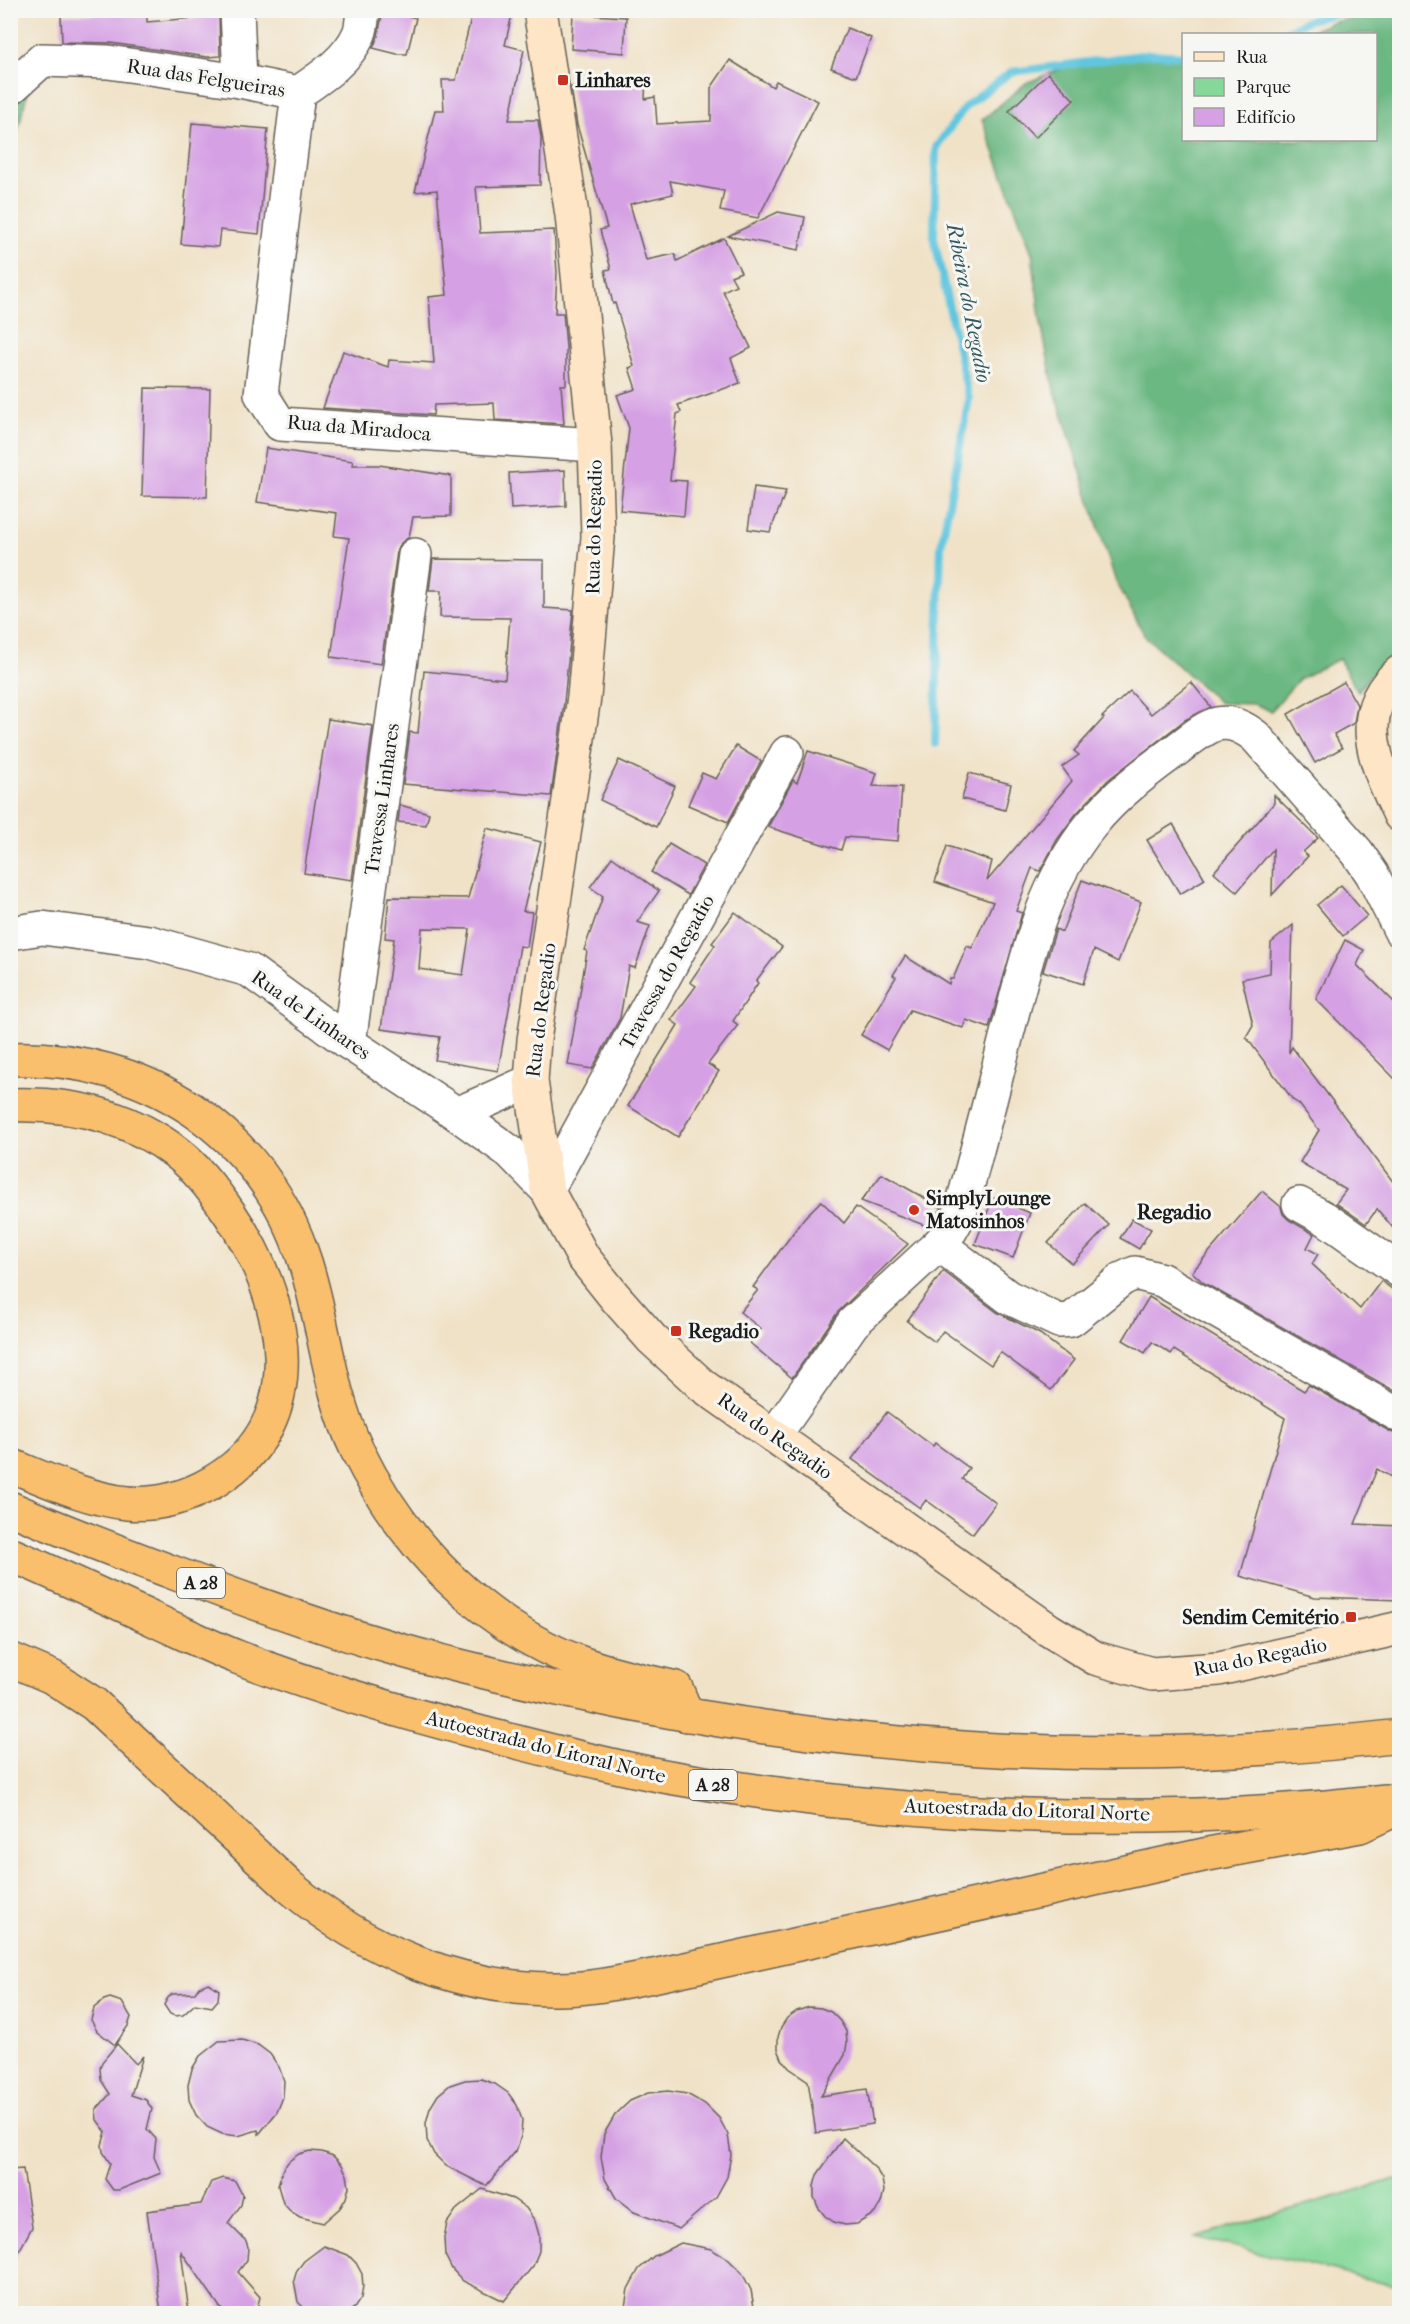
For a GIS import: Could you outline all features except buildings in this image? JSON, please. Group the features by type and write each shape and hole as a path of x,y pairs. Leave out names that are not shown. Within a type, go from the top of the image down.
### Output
{"highway":[{"path":"10,1059 52,1059 105,1069 145,1082 179,1100 214,1126 237,1148 279,1203 298,1241 312,1287 335,1395 356,1449 373,1480 407,1531 463,1592 492,1615 540,1644 582,1664 605,1672 676,1688 687,1715"},
{"path":"10,1105 42,1104 92,1111 138,1128 178,1154 219,1197 242,1232 256,1258 276,1311 282,1342 282,1364 277,1402 271,1419 252,1449 221,1477 185,1495 147,1504 127,1503 77,1490 10,1465"},
{"name":"A 28","path":"10,1508 251,1602 395,1649 508,1677 687,1715 855,1739 1033,1753 1218,1751 1400,1736"},
{"name":"Autoestrada do Litoral Norte","path":"10,1554 236,1657 467,1730 589,1760 684,1779 748,1790 888,1806 1038,1815 1096,1816 1233,1812 1329,1807 1400,1800"},
{"path":"10,1659 52,1677 94,1704 290,1887 311,1905 351,1931 417,1964 489,1983 524,1988 559,1989 596,1986 653,1976 1208,1854 1360,1826 1400,1807"}],"street":[{"path":"237,10 240,81"},
{"name":"Rua das Felgueiras","path":"13,86 42,60 108,62 240,81 298,93 328,73 353,45 359,33 363,10"},
{"name":"Rua do Regadio","path":"540,10 572,215 596,445 598,537 584,697 534,1040 531,1081 547,1190 583,1257 652,1340 703,1386 1049,1630 1095,1658 1152,1674 1219,1669 1400,1628"},
{"name":"Rua da Miradoca","path":"298,93 261,394 280,424 596,445"},
{"name":"Travessa Linhares","path":"349,1043 415,555"},
{"path":"1400,672 1385,687 1377,704 1371,728 1378,769 1400,815"},
{"path":"774,1436 853,1323 939,1244 951,1230 960,1214 1038,918 1070,856 1091,824 1124,790 1194,737 1218,723 1242,726 1255,736 1357,852 1372,874 1400,930"},
{"name":"Travessa do Regadio","path":"547,1190 787,753"},
{"name":"Rua de Linhares","path":"10,933 42,928 149,942 249,970 349,1043 510,1152 547,1190"},
{"path":"457,1114 531,1081"},
{"path":"1299,1204 1326,1219 1400,1270"},
{"path":"939,1244 1008,1297 1059,1321 1071,1320 1122,1279 1135,1273 1161,1280 1400,1416"}],"green space":[{"path":"1382,11 1399,11 1399,652 1376,669 1358,692 1339,659 1299,679 1271,711 1254,704 1220,703 1145,636 1115,579 1053,385 1040,318 1032,253 982,120 1026,83 1078,62 1128,57 1182,58 1182,141 1377,141 1377,33 1307,33 1330,23"},
{"path":"11,78 30,83 11,156"},
{"path":"1399,719 1399,771 1393,745"},
{"path":"1399,2178 1399,2287 1195,2237"}],"waterway":[{"name":"Ribeira do Regadio","path":"1282,33 1311,19 1358,10"},
{"name":"Ribeira do Regadio","path":"935,744 941,546 969,399 934,238 936,147 966,106 1011,72 1150,54 1182,56"}],"place":[{"name":"Linhares","path":"563,80"},
{"name":"SimplyLounge Matosinhos","path":"914,1210"},
{"name":"Regadio","path":"676,1331"},
{"name":"Sendim Cemitério","path":"1351,1617"}],"district":[{"name":"Regadio","path":"1174,1212"}]}
